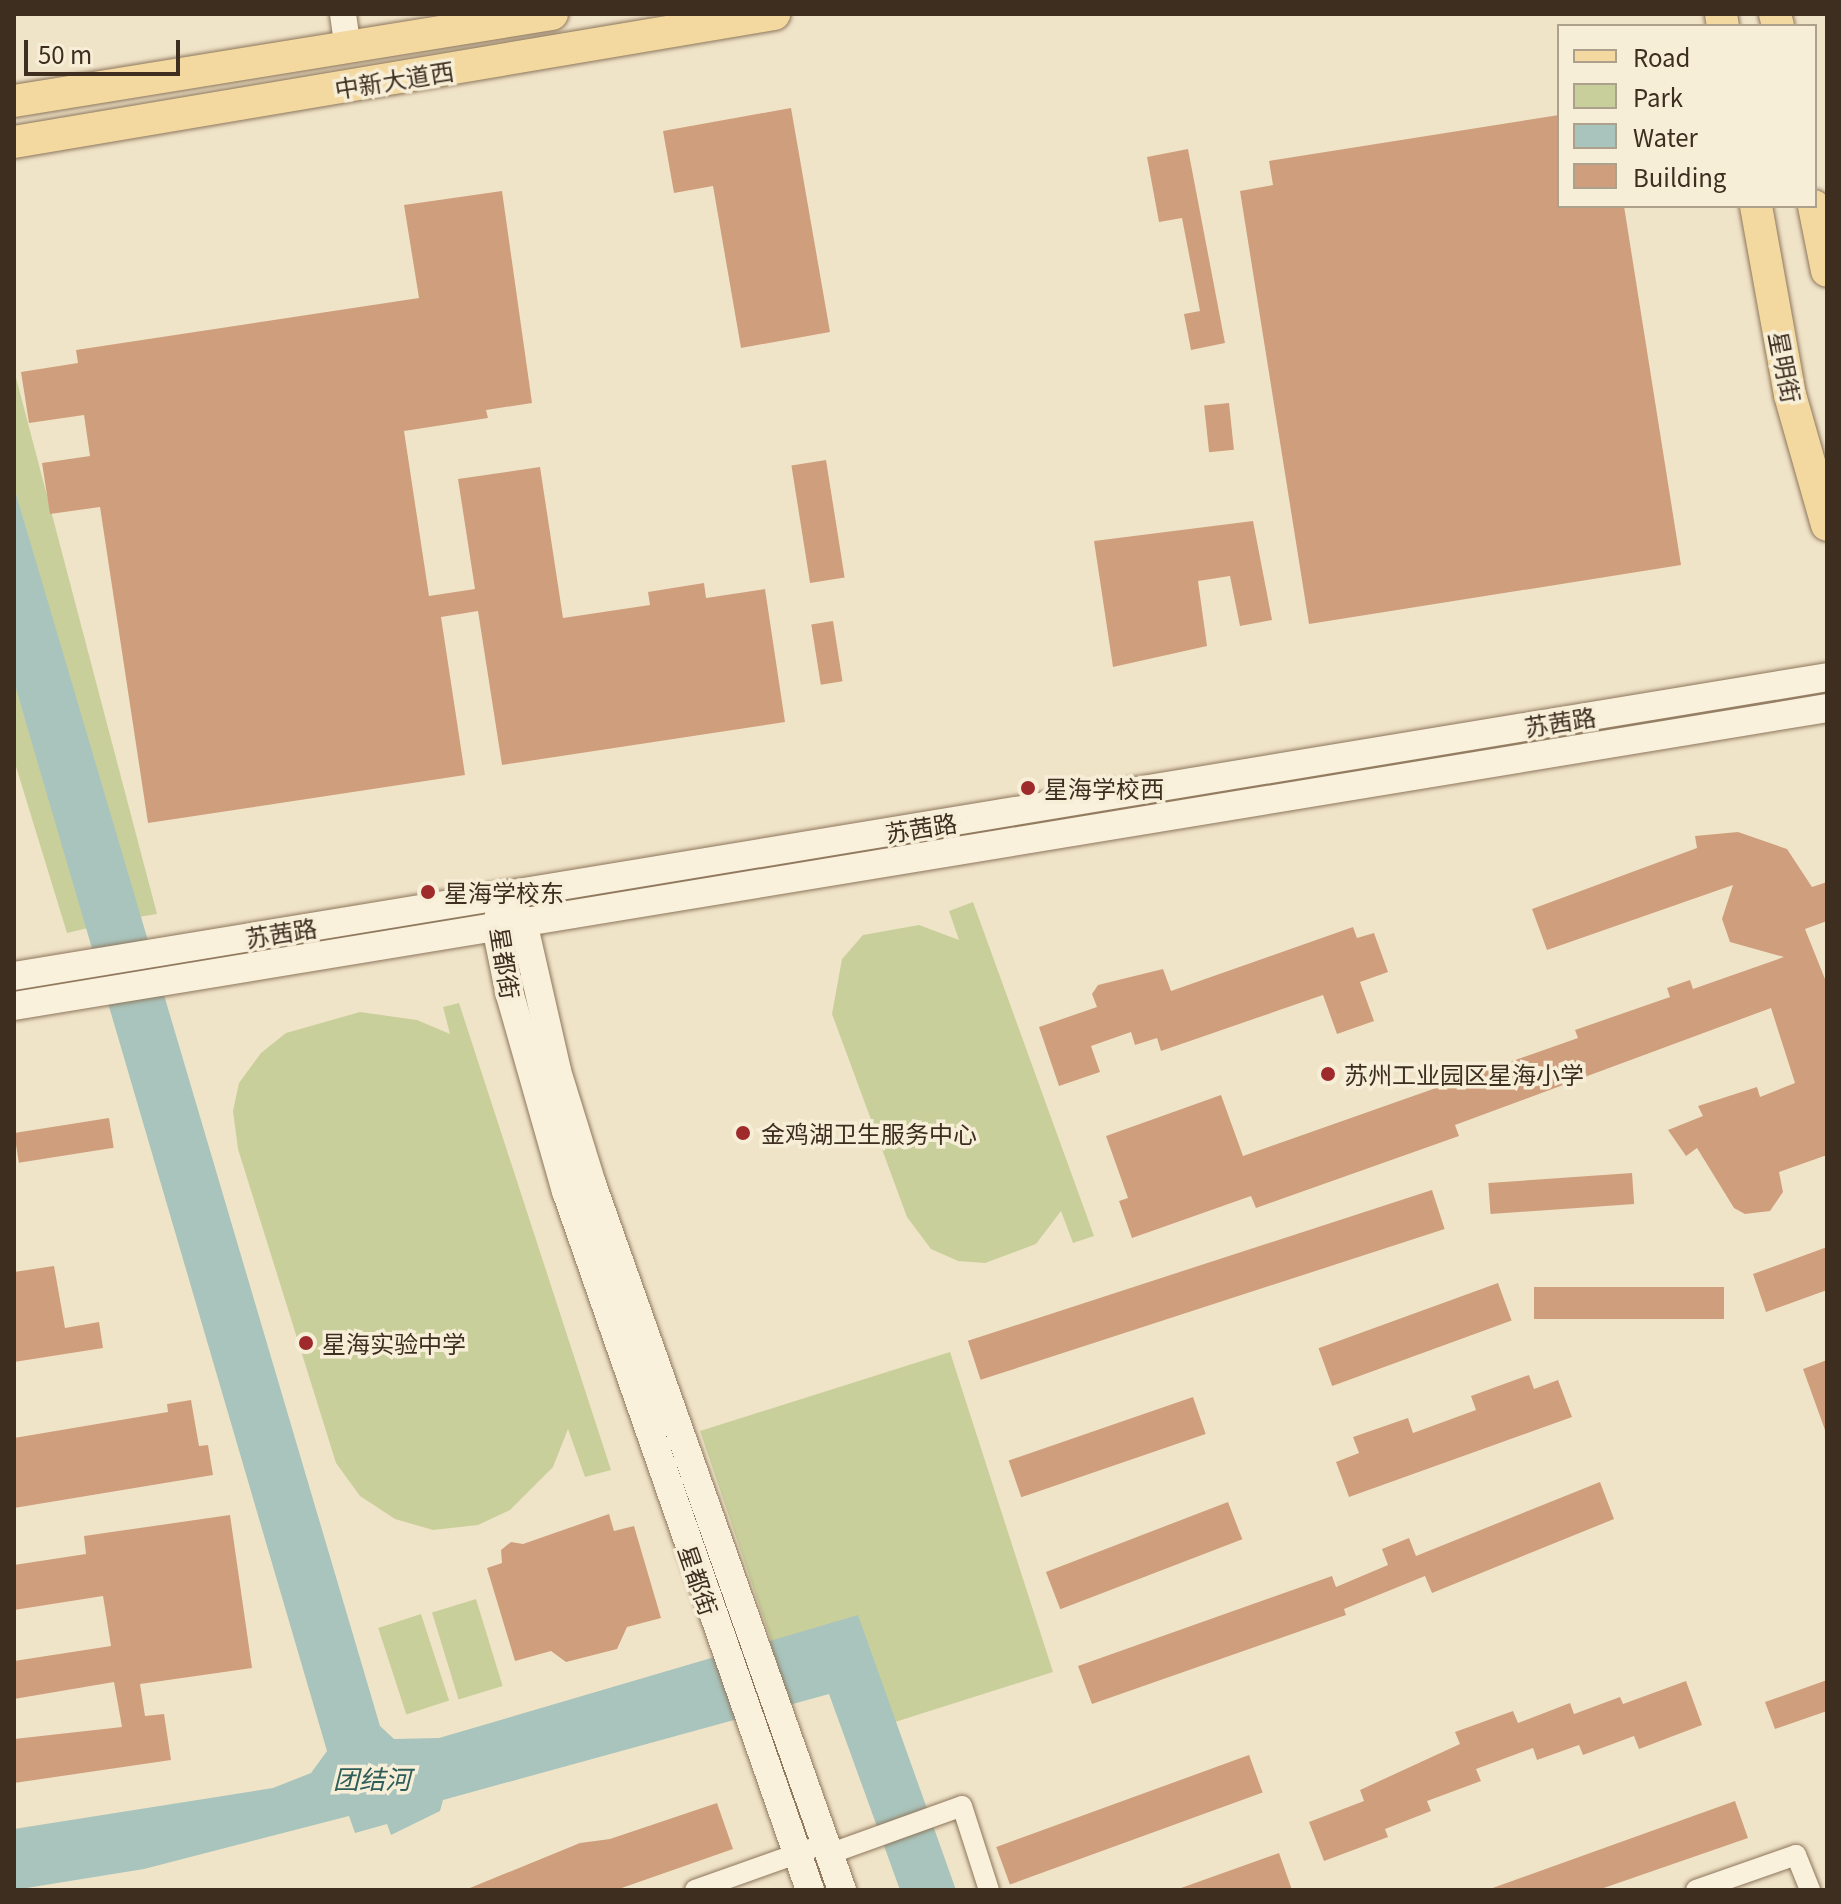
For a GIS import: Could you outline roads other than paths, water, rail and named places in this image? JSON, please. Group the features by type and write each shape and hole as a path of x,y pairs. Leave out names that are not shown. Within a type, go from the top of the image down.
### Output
{"main road":[{"name":"中新大道西","path":"14,101 552,14"},
{"name":"中新大道西","path":"14,142 774,14"},
{"name":"星明街","path":"1756,208 1790,395 1827,525"},
{"path":"1814,208 1827,271"},
{"name":"苏茜路","path":"14,976 1827,677"},
{"name":"苏茜路","path":"14,1006 1827,708"},
{"name":"星都街","path":"504,896 566,1191 720,1645 810,1890"},
{"name":"星都街","path":"509,924 592,1184 842,1890"}],"street":[{"path":"343,14 348,48"},
{"path":"695,1890 798,1853 866,1842 962,1806 989,1890"},
{"path":"1696,1890 1796,1855 1810,1890"}],"water":[{"name":"团结河","path":"14,487 380,1726 394,1739 439,1738 858,1615 956,1890 900,1890 829,1694 443,1800 440,1811 391,1835 387,1824 355,1833 349,1816 144,1869 14,1890 14,1829 273,1788 311,1773 327,1751 14,682"}],"place":[{"name":"星海学校西","path":"1028,788"},
{"name":"星海学校东","path":"428,892"},
{"name":"苏州工业园区星海小学","path":"1328,1074"},
{"name":"金鸡湖卫生服务中心","path":"743,1133"},
{"name":"星海实验中学","path":"306,1343"}]}
